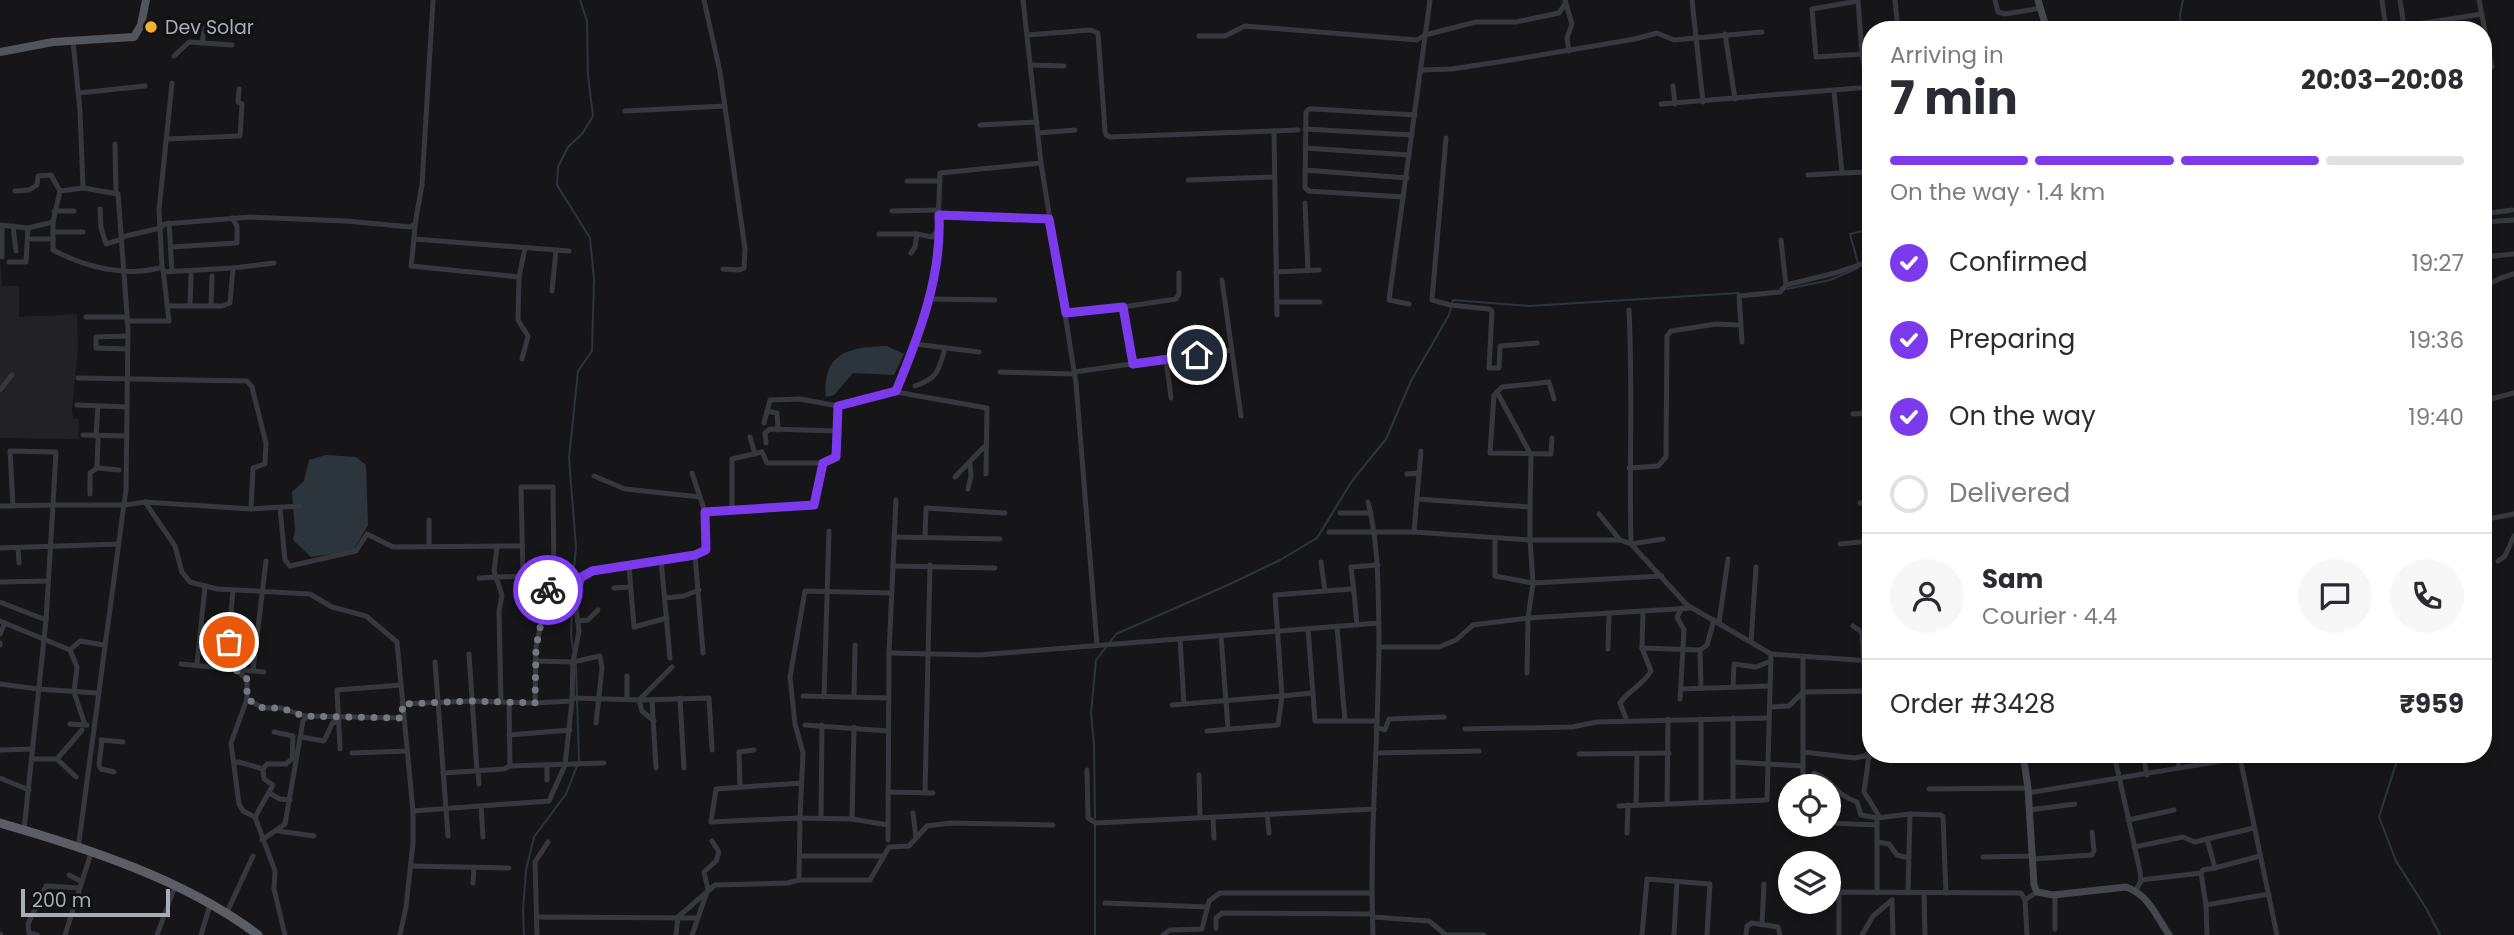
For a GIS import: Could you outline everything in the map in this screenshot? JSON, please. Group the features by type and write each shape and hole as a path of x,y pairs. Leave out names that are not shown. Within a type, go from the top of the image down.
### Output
{"highway":[{"path":"0,823 140,870 211,902 227,912 244,930 258,935"}],"main road":[{"path":"0,52 53,42 134,37 141,25 146,0"},
{"path":"2039,4 2044,21"},
{"path":"2025,763 2034,885 2037,892 2055,894 2126,887 2136,890 2151,906 2169,935"}],"street":[{"path":"433,0 422,185 411,266 519,277"},
{"path":"704,0 725,106 746,265 739,270 723,269"},
{"path":"1023,0 1041,163 1075,373 1097,645"},
{"path":"1409,304 1389,300 1430,0"},
{"path":"1692,0 1703,102"},
{"path":"1858,0 1862,54 1816,57 1812,9 1858,0"},
{"path":"1895,0 1897,21"},
{"path":"1995,0 1998,12 2005,14 2039,4"},
{"path":"2382,0 2385,21"},
{"path":"2400,0 2403,21"},
{"path":"2479,0 2483,21"},
{"path":"1199,36 1225,36 1245,26 1417,40 1425,35 1476,22 1516,22 1559,13 1565,2"},
{"path":"1565,2 1572,24 1567,38 1569,51"},
{"path":"2436,21 2482,14"},
{"path":"202,43 205,24 214,22"},
{"path":"1027,34 1091,30 1098,33 1105,131 1110,137 1298,130"},
{"path":"1422,70 1452,69 1569,51 1657,33 1669,39 1695,39 1762,32"},
{"path":"1725,34 1735,99"},
{"path":"73,41 79,93 83,188"},
{"path":"174,56 189,42 232,45"},
{"path":"1031,65 1064,66"},
{"path":"86,317 169,321 159,210 172,83"},
{"path":"79,93 145,86"},
{"path":"1673,86 1675,104"},
{"path":"167,139 240,136 242,104 238,102 239,89"},
{"path":"1661,104 1862,89"},
{"path":"1834,91 1842,173"},
{"path":"625,111 725,106"},
{"path":"1403,197 1308,191 1304,185 1306,112 1309,109 1415,115"},
{"path":"979,125 1037,122"},
{"path":"1305,129 1412,135"},
{"path":"1038,133 1075,130"},
{"path":"1274,131 1277,316"},
{"path":"1446,138 1432,300 1492,311 1489,368 1499,368 1500,346 1537,343"},
{"path":"78,849 97,693 125,505 128,336 122,238 116,192 115,144"},
{"path":"1305,148 1409,155"},
{"path":"896,391 929,299 939,229 940,173 1041,163"},
{"path":"1305,170 1407,178"},
{"path":"1808,175 1862,172"},
{"path":"15,191 29,190 37,185 38,176 51,175 60,191 54,211 52,250 72,260 124,272 233,268 274,263"},
{"path":"1188,180 1275,177"},
{"path":"907,181 940,181"},
{"path":"60,191 83,188 116,192"},
{"path":"1305,203 1308,271"},
{"path":"100,209 101,228 106,244 169,223 233,218 347,221 410,227 415,224"},
{"path":"2492,213 2512,210"},
{"path":"54,211 74,211"},
{"path":"892,211 1049,219"},
{"path":"171,247 237,243 237,226 233,218"},
{"path":"2492,221 2514,219"},
{"path":"2,257 1,225 28,228 53,222"},
{"path":"169,223 172,271"},
{"path":"13,226 16,251"},
{"path":"9,262 26,262 28,228"},
{"path":"879,234 917,234 932,237 939,229"},
{"path":"32,239 83,232"},
{"path":"911,253 917,234"},
{"path":"414,239 569,251"},
{"path":"1781,240 1783,288"},
{"path":"522,359 528,337 519,320 519,277 525,248"},
{"path":"552,291 556,250"},
{"path":"2492,256 2514,254"},
{"path":"1742,342 1739,296 1783,288 1862,264"},
{"path":"169,306 222,306 230,303 233,268"},
{"path":"1276,272 1319,270"},
{"path":"1066,313 1176,299 1179,294 1179,272"},
{"path":"2492,283 2514,274"},
{"path":"190,306 191,275"},
{"path":"211,306 212,276"},
{"path":"1222,280 1241,416"},
{"path":"929,299 995,300"},
{"path":"1277,302 1320,302"},
{"path":"1123,307 1133,364"},
{"path":"1629,310 1632,372 1629,468 1631,544"},
{"path":"1629,468 1658,466 1666,457 1667,336 1671,331 1716,324 1739,325"},
{"path":"1195,326 1199,354"},
{"path":"127,349 96,348 95,340 96,337 128,336"},
{"path":"915,344 979,352"},
{"path":"915,386 939,372 945,348"},
{"path":"1000,372 1075,373 1231,350"},
{"path":"1167,359 1171,398"},
{"path":"0,390 12,375"},
{"path":"78,378 247,381 252,387 266,443 265,464 253,468 251,509"},
{"path":"1552,438 1551,454 1490,453 1494,395 1502,387 1549,382 1554,399"},
{"path":"764,424 770,400 800,399 838,406 896,391 987,408 985,474"},
{"path":"1497,392 1531,455 1530,540 1533,583 1528,618 1527,673"},
{"path":"2492,399 2514,393"},
{"path":"77,405 127,407"},
{"path":"97,468 98,406"},
{"path":"732,510 732,459 762,452 767,463 823,463 836,457 838,406"},
{"path":"767,411 777,413 778,430"},
{"path":"1853,414 1862,414"},
{"path":"766,443 765,433 770,429 837,431"},
{"path":"83,435 97,438 127,436"},
{"path":"750,438 755,454"},
{"path":"955,477 984,446"},
{"path":"13,506 10,451 57,452 48,548 46,620 24,830"},
{"path":"1414,532 1421,451"},
{"path":"705,512 814,505 823,463"},
{"path":"968,489 970,463"},
{"path":"90,494 90,473 97,468 119,470"},
{"path":"413,811 549,802 565,765 579,631 575,583 583,575 695,555 706,550 705,512 692,473"},
{"path":"1407,474 1419,473"},
{"path":"594,476 625,489 700,497"},
{"path":"523,576 521,487 553,487 554,580 549,588 536,647 535,703"},
{"path":"1417,499 1530,507"},
{"path":"888,840 889,653 896,500"},
{"path":"145,502 174,546 185,577 197,586 310,594 332,607 366,616 397,642 413,811 411,866 400,935"},
{"path":"0,506 125,505 145,502 251,509 300,506"},
{"path":"1368,502 1376,533 1379,647 1371,893 1373,935"},
{"path":"280,508 285,560 290,566 356,551 367,534 393,547 523,546"},
{"path":"925,537 926,508 1005,513"},
{"path":"1340,513 1371,513"},
{"path":"1599,514 1620,540"},
{"path":"2492,518 2514,514"},
{"path":"429,520 429,546"},
{"path":"824,697 829,531"},
{"path":"1329,532 1414,532 1530,540 1620,540 1631,544 1692,608 1771,654 1862,661"},
{"path":"2498,561 2505,556 2514,536"},
{"path":"894,537 1000,539"},
{"path":"1495,538 1495,576 1533,583 1662,576"},
{"path":"1631,544 1663,539"},
{"path":"1840,544 1862,542"},
{"path":"0,548 120,544"},
{"path":"497,547 494,571 502,596 499,611 510,766"},
{"path":"18,548 19,563"},
{"path":"695,555 703,653"},
{"path":"1642,648 1700,650 1707,645 1716,622 1728,559"},
{"path":"661,560 670,658"},
{"path":"253,670 266,561"},
{"path":"1321,562 1325,591"},
{"path":"888,792 929,793 930,565"},
{"path":"1357,625 1351,567 1378,565"},
{"path":"629,566 634,627 667,618"},
{"path":"893,566 995,568"},
{"path":"1751,642 1756,567"},
{"path":"479,578 523,576 575,583"},
{"path":"0,582 47,581"},
{"path":"197,664 205,587"},
{"path":"614,588 631,587"},
{"path":"1207,731 1278,725 1282,696 1275,595 1351,589 1354,592"},
{"path":"226,668 233,590"},
{"path":"665,598 684,596 699,590"},
{"path":"799,880 803,753 795,724 790,677 805,591 891,593"},
{"path":"0,602 46,620"},
{"path":"1680,699 1684,630 1677,617 1682,608"},
{"path":"1379,647 1439,647 1456,640 1473,625 1528,618 1692,608"},
{"path":"578,621 588,620 598,610"},
{"path":"1627,721 1620,703 1630,689 1643,684 1651,671 1642,648 1643,611"},
{"path":"1608,649 1609,613"},
{"path":"0,634 3,622 70,650 77,667 74,692 84,727"},
{"path":"889,653 979,655 1378,623"},
{"path":"1337,626 1345,721"},
{"path":"1853,626 1862,632"},
{"path":"1308,629 1316,722 1377,724 1385,730 1389,719 1444,717"},
{"path":"1222,636 1228,728"},
{"path":"1180,639 1184,704"},
{"path":"70,650 80,641 104,645"},
{"path":"854,698 855,645"},
{"path":"1700,650 1701,688"},
{"path":"469,654 479,785"},
{"path":"1619,806 1767,800 1771,654"},
{"path":"536,661 574,661 600,656 596,723"},
{"path":"1803,656 1803,774"},
{"path":"435,662 448,836"},
{"path":"1732,687 1734,664 1756,667 1771,662"},
{"path":"181,664 264,672"},
{"path":"654,721 642,711 640,695 672,667"},
{"path":"235,669 247,679 247,699 231,743 239,804 243,811 255,817"},
{"path":"627,676 627,699"},
{"path":"0,684 97,693"},
{"path":"340,749 337,690 401,685"},
{"path":"1681,689 1770,686"},
{"path":"1770,707 1789,706 1803,692 1862,691"},
{"path":"1172,705 1313,694"},
{"path":"803,696 888,698"},
{"path":"402,704 471,701 535,703 584,697 639,700 709,698 712,750"},
{"path":"680,698 684,768"},
{"path":"247,699 263,708 281,708 309,716 339,720 403,718"},
{"path":"652,700 656,768"},
{"path":"262,840 279,831 285,824 303,721 309,716"},
{"path":"1465,729 1573,727 1597,722 1668,719 1769,718"},
{"path":"1667,804 1668,719"},
{"path":"1701,719 1701,801"},
{"path":"1733,719 1733,801"},
{"path":"301,737 324,741 333,722 339,720"},
{"path":"70,724 84,727 93,725"},
{"path":"805,724 888,731"},
{"path":"821,817 822,725"},
{"path":"57,759 84,727"},
{"path":"852,819 854,727"},
{"path":"509,735 569,730"},
{"path":"274,732 293,736 292,759 286,764 267,764 263,769 264,779 273,785 255,817 275,871 274,889 285,935"},
{"path":"91,739 122,742"},
{"path":"102,740 99,765 101,769 114,772"},
{"path":"0,750 33,750"},
{"path":"740,787 739,752 754,750"},
{"path":"352,753 407,751"},
{"path":"1376,752 1479,751"},
{"path":"1803,752 1862,756"},
{"path":"1636,805 1637,753"},
{"path":"1579,754 1669,753"},
{"path":"32,759 57,759 76,777"},
{"path":"1733,762 1803,766"},
{"path":"234,763 263,769"},
{"path":"443,773 510,766 604,763"},
{"path":"1868,763 1864,792 1878,820 1877,893"},
{"path":"2116,763 2141,880 2136,890"},
{"path":"2145,763 2147,775"},
{"path":"2178,763 2179,768"},
{"path":"1929,789 2028,790 2120,779 2213,763"},
{"path":"2241,763 2277,935"},
{"path":"547,765 547,780"},
{"path":"1087,770 1088,818 1094,823 1374,809"},
{"path":"1814,772 1826,777 1842,797 1857,802 1868,798"},
{"path":"1199,775 1200,817"},
{"path":"0,778 29,790"},
{"path":"801,783 716,789 711,822 821,817 888,825"},
{"path":"268,793 290,800"},
{"path":"1857,802 1861,815 1878,820"},
{"path":"2029,810 2075,804"},
{"path":"1627,833 1628,805"},
{"path":"481,806 484,837"},
{"path":"2128,820 2174,810"},
{"path":"913,813 916,838"},
{"path":"1266,814 1269,833"},
{"path":"1908,893 1910,814"},
{"path":"1841,822 1878,820 1910,814 1941,815 1946,893"},
{"path":"1213,817 1214,838"},
{"path":"676,935 678,917 715,884 870,880 889,848 909,846 927,826 950,823 1053,825"},
{"path":"2134,847 2183,837 2196,842 2254,828"},
{"path":"279,831 314,836"},
{"path":"1983,858 2092,855 2092,832"},
{"path":"2207,839 2214,868"},
{"path":"692,935 708,889 704,872 716,861 719,852 712,841"},
{"path":"537,935 535,862 548,842"},
{"path":"1877,842 1889,844 1897,855 1909,858"},
{"path":"65,935 91,853"},
{"path":"227,912 253,856"},
{"path":"800,856 884,856"},
{"path":"2141,880 2201,873 2260,856"},
{"path":"411,866 509,868"},
{"path":"473,883 474,867"},
{"path":"2201,873 2207,934"},
{"path":"68,875 81,885"},
{"path":"1643,935 1647,879 1710,884 1707,935"},
{"path":"1674,935 1677,881"},
{"path":"1762,924 1764,884"},
{"path":"37,935 29,933 28,924 46,886 81,885"},
{"path":"157,935 175,886"},
{"path":"1839,935 1839,892 1877,893 1892,897 1908,893 2021,893 2025,900 2027,935"},
{"path":"2025,900 2037,892"},
{"path":"1163,935 1170,930 1202,929 1209,901 1220,893 1371,893"},
{"path":"1924,893 1925,935"},
{"path":"2055,894 2055,929"},
{"path":"2206,905 2269,894"},
{"path":"1862,935 1873,916 1892,897"},
{"path":"1892,897 1893,935"},
{"path":"201,935 211,902"},
{"path":"1105,903 1208,907"},
{"path":"1216,928 1216,918 1222,913 1372,914 1373,917 1429,921 1447,935 1485,935"},
{"path":"537,917 698,918"},
{"path":"1746,935 1746,926 1749,923 1778,927 1780,935"}],"shaded area":[{"path":"0,261 2,286 19,286 19,317 77,314 78,348 72,410 73,418 79,419 78,439 0,438"},
{"path":"887,346 904,354 894,375 853,373 834,395 826,397 829,370 841,355 861,348"},
{"path":"326,455 356,457 366,465 368,525 353,551 311,557 293,540 295,530 292,492 304,481 309,460"}],"waterway":[{"path":"573,579 576,547 569,458 578,371 592,351 594,279 590,238 557,185 558,167 568,147 582,134 593,116 588,76 587,21 580,0"},
{"path":"2180,21 2183,0"},
{"path":"1858,263 1850,234 1862,231"},
{"path":"1787,289 1830,280 1858,268"},
{"path":"1110,642 1116,634 1228,585 1280,560 1317,538 1352,481 1386,439 1411,381 1449,315 1453,300 1530,306 1739,293"},
{"path":"573,585 573,649"},
{"path":"1095,818 1091,713 1096,660 1107,646"},
{"path":"576,665 579,761"},
{"path":"2396,763 2379,817 2396,861 2440,935"},
{"path":"524,935 526,870 534,837 566,794 577,766"},
{"path":"1095,824 1095,935"}],"way so far":[{"path":"229,642 226,668 235,669 247,679 247,699 263,708 281,708 304,716 403,718 402,704 471,701 535,703 536,647 548,590"}],"place":[{"name":"Dev Solar","path":"151,27"}],"route":[{"path":"548,590 554,580 579,584 580,578 592,571 695,555 706,550 705,512 814,505 823,463 836,457 838,406 896,391 923,324 929,299 939,215 1049,219 1066,313 1123,307 1133,364 1197,355"}]}
